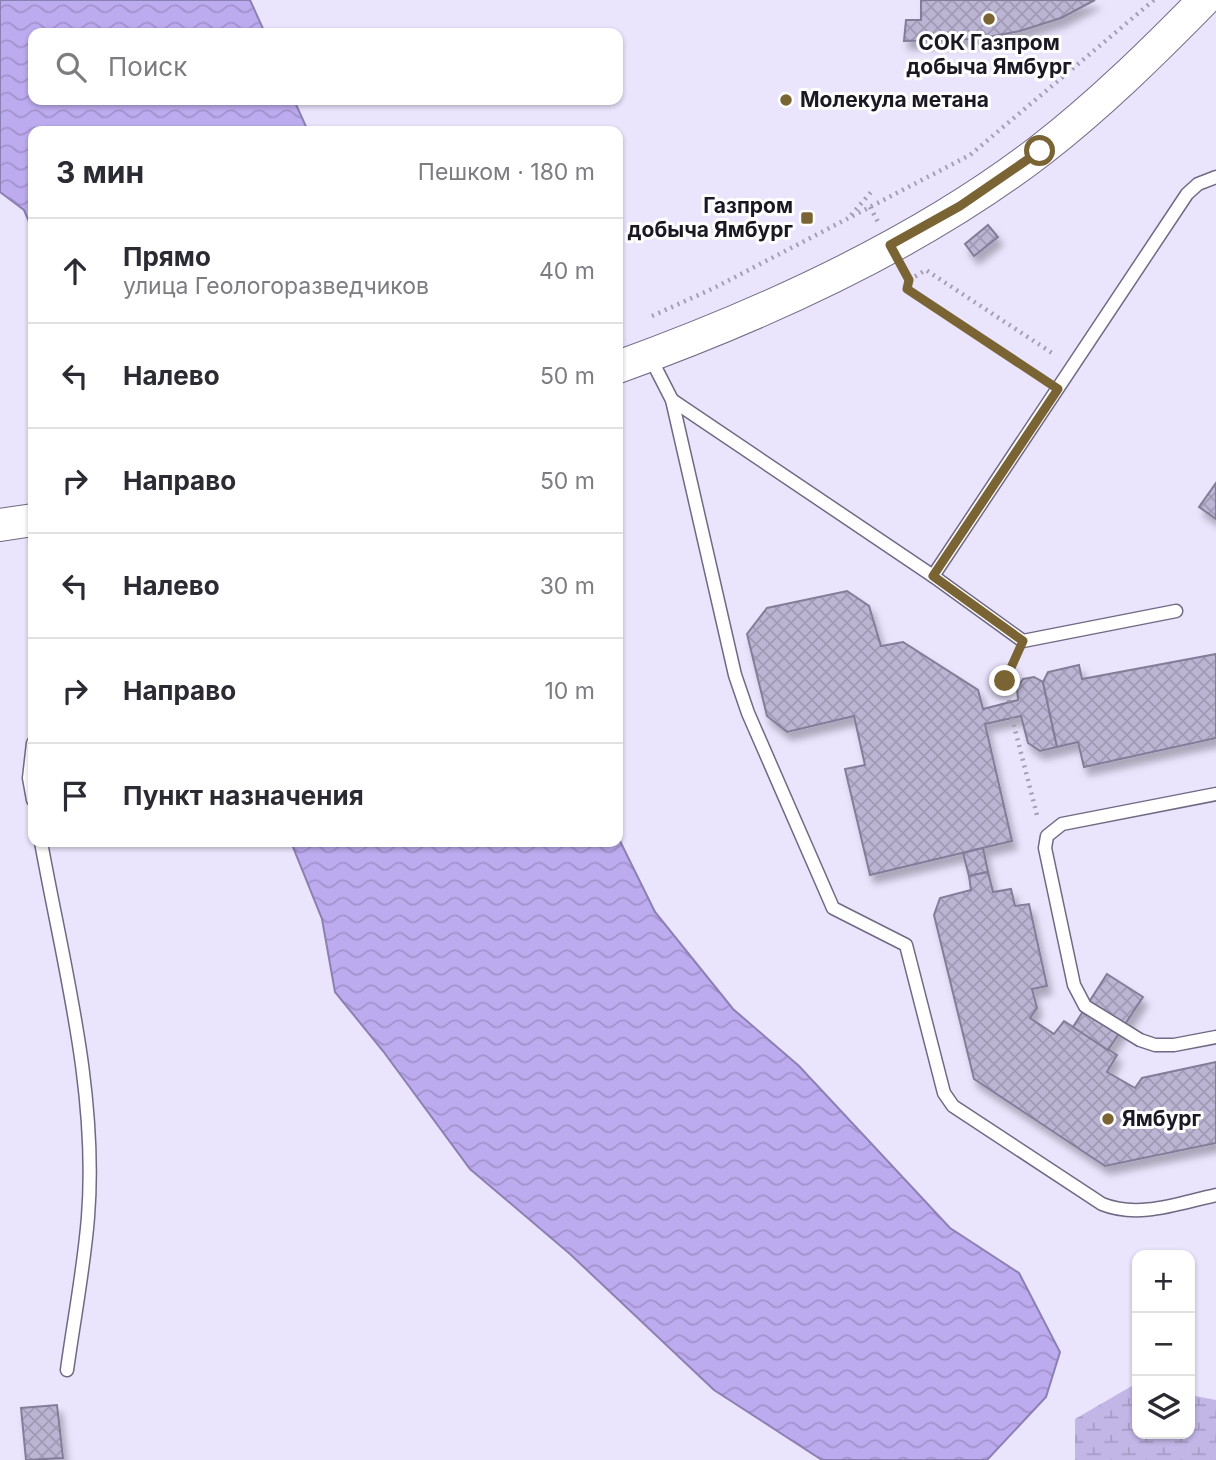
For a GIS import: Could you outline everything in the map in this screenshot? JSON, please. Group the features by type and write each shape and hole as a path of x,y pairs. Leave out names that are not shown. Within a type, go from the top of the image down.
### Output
{"street":[{"path":"623,365 743,318 890,245 960,206 1040,151 1109,94 1204,0"},
{"path":"0,525 28,521"}],"lane":[{"path":"933,576 1187,194 1198,184 1216,177"},
{"path":"650,356 673,400 736,675 748,713 834,908 906,945 944,1093 953,1106 1102,1204 1119,1211 1140,1211 1216,1195"},
{"path":"673,400 933,576 1023,641 1176,611"},
{"path":"1216,794 1062,824 1047,836 1045,848 1074,985 1086,1006 1140,1040 1155,1045 1174,1045 1216,1037"},
{"path":"42,847 87,1114 88,1216 67,1370"}],"path":[{"path":"652,316 715,288 970,155 1154,0"},
{"path":"848,218 871,192"},
{"path":"870,207 909,280 907,289 1058,389"},
{"path":"909,280 926,270 1072,367"},
{"path":"1009,702 1005,681 1023,641"},
{"path":"1012,718 1045,848"}],"green space":[{"path":"1132,1386 1132,1439 1195,1439 1195,1396 1216,1400 1216,1460 1075,1460 1075,1419"}],"water":[{"path":"0,0 250,0 263,28 28,28 28,105 296,105 306,126 28,126 28,219 24,210 0,192"},
{"path":"293,847 623,847 655,912 733,1009 799,1066 950,1228 1019,1273 1060,1352 1046,1397 987,1460 822,1460 714,1390 570,1254 470,1169 383,1051 335,992 322,919"}],"building":[{"name":"СОК Газпром добыча Ямбург","path":"921,0 1095,0 1061,18 1020,31 978,39 904,41 906,20 921,20"},
{"path":"988,225 998,237 974,256 965,244"},
{"path":"1216,483 1216,519 1199,507"},
{"path":"847,591 869,606 881,646 903,642 978,690 983,709 1018,700 1017,688 1023,679 1034,677 1043,682 1057,747 1040,751 1028,743 1021,716 985,724 1012,841 870,875 845,769 865,765 854,716 787,732 767,716 747,634 767,608"},
{"path":"1216,654 1216,738 1084,767 1078,742 1057,747 1043,682 1048,672 1079,665 1082,679"},
{"path":"983,848 988,872 969,876 963,853"},
{"path":"988,872 993,892 1011,889 1015,906 1029,904 1047,986 1032,989 1037,1008 1030,1018 1054,1034 1064,1021 1117,1055 1107,1072 1135,1088 1142,1078 1216,1062 1216,1143 1105,1166 974,1079 934,915 940,898 971,890 969,876"},
{"path":"1107,974 1143,997 1108,1050 1073,1027"},
{"path":"57,1405 63,1458 26,1460 21,1408"}],"place":[{"name":"СОК Газпром добыча Ямбург","path":"989,19"},
{"name":"Молекула метана","path":"786,100"},
{"name":"Газпром добыча Ямбург","path":"807,218"},
{"name":"Ямбург","path":"1108,1119"}],"route":[{"path":"1005,681 1023,641 933,576 1058,389 907,289 909,280 890,245 960,206 1040,151"}]}
